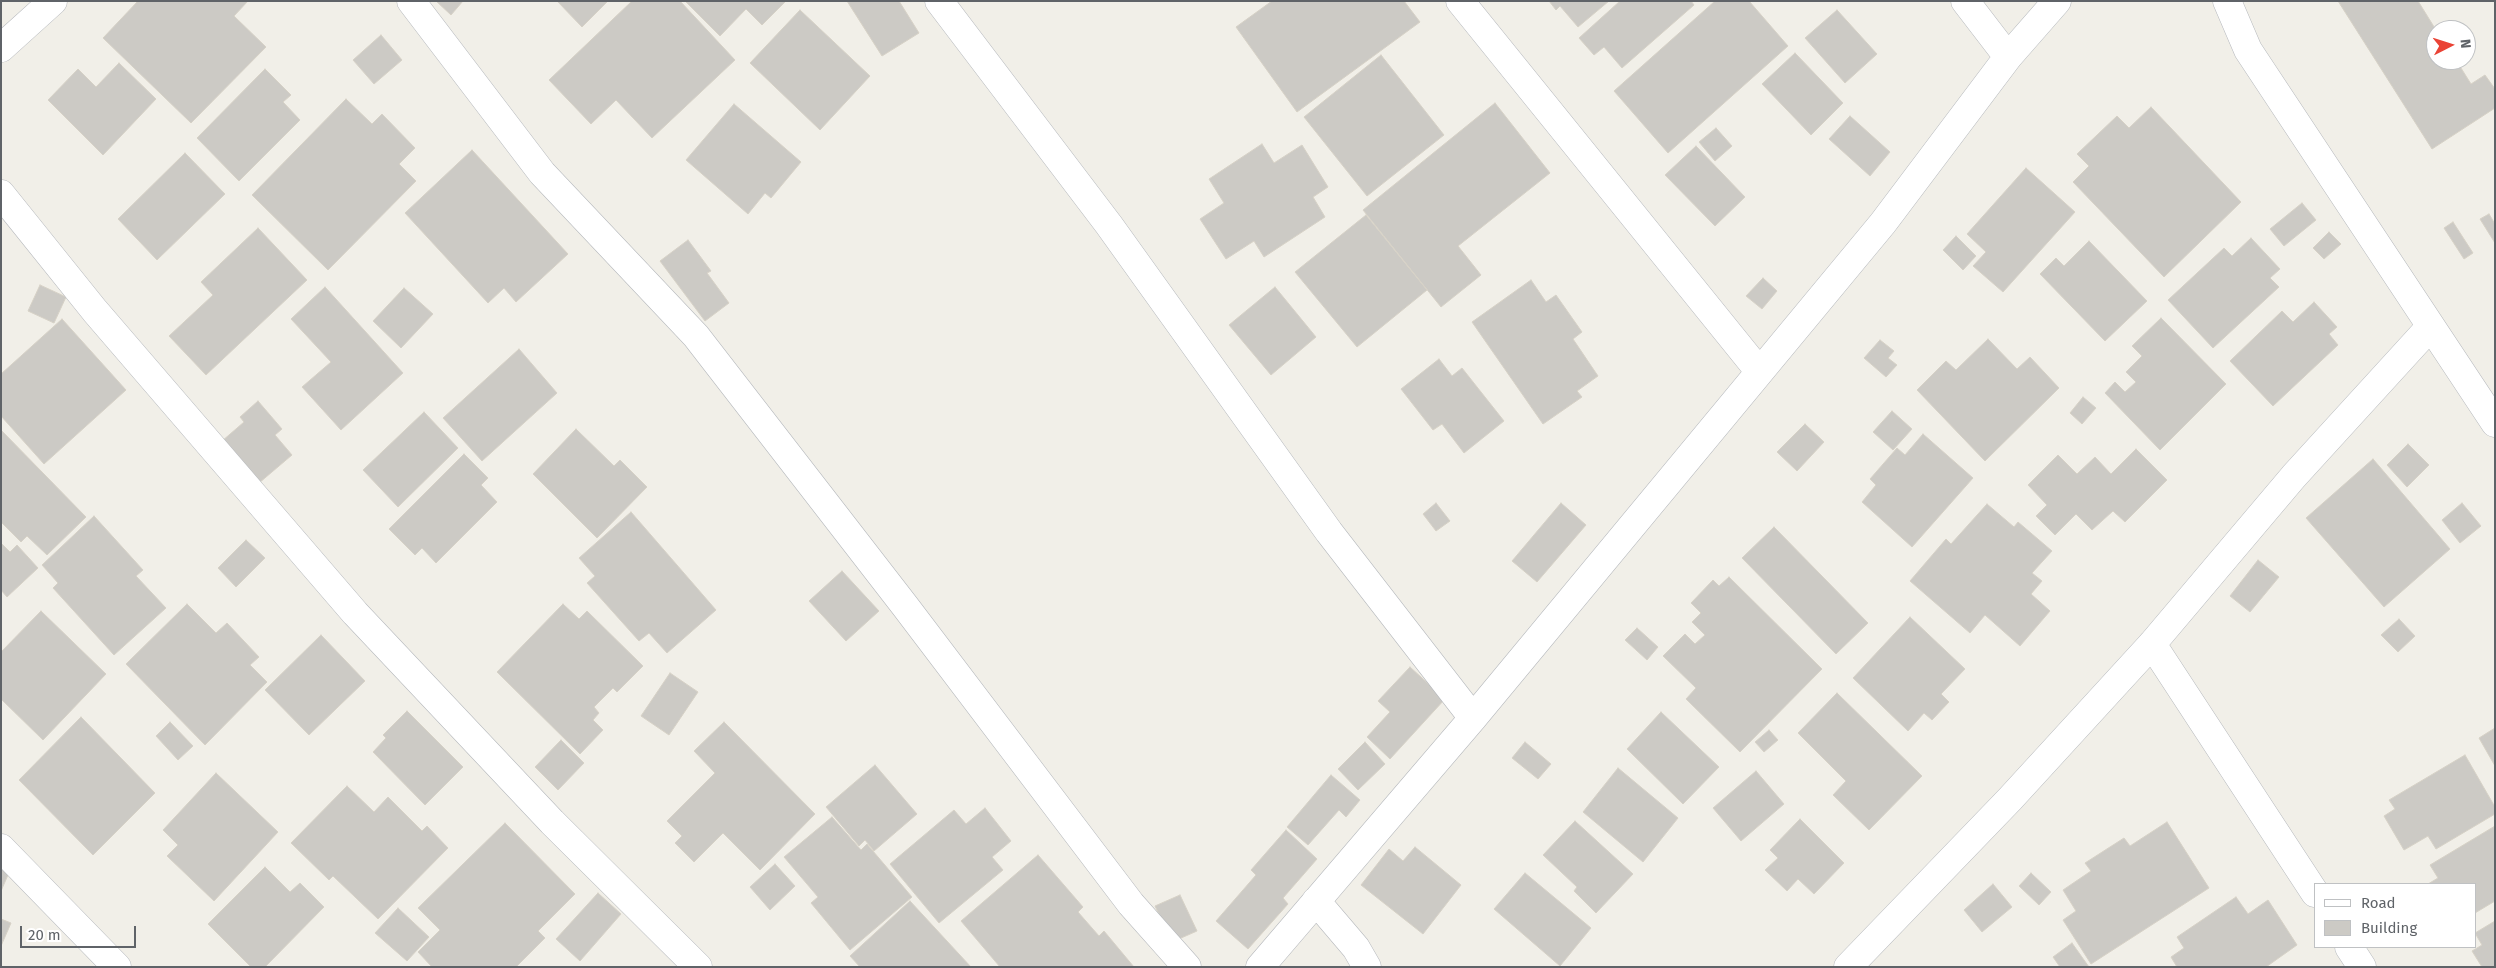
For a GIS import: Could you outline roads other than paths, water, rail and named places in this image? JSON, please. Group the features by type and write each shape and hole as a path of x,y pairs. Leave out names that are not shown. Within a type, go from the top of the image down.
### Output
{"street":[{"path":"1,48 53,1"},
{"path":"411,1 542,173 696,336 905,606 1131,904 1187,967"},
{"path":"939,1 1109,225 1329,532 1473,718"},
{"path":"1460,1 1759,371"},
{"path":"1965,1 2008,57"},
{"path":"1260,967 1473,718 1883,223 2008,57 2057,1"},
{"path":"2227,1 2248,50 2430,327 2492,416"},
{"path":"1,194 95,311 354,613 552,822 698,967"},
{"path":"1848,967 2010,799 2152,644 2294,476 2430,327"},
{"path":"2152,644 2314,891"},
{"path":"1,848 116,967"},
{"path":"1316,901 1356,948 1367,967"},
{"path":"2350,948 2362,967"}]}
